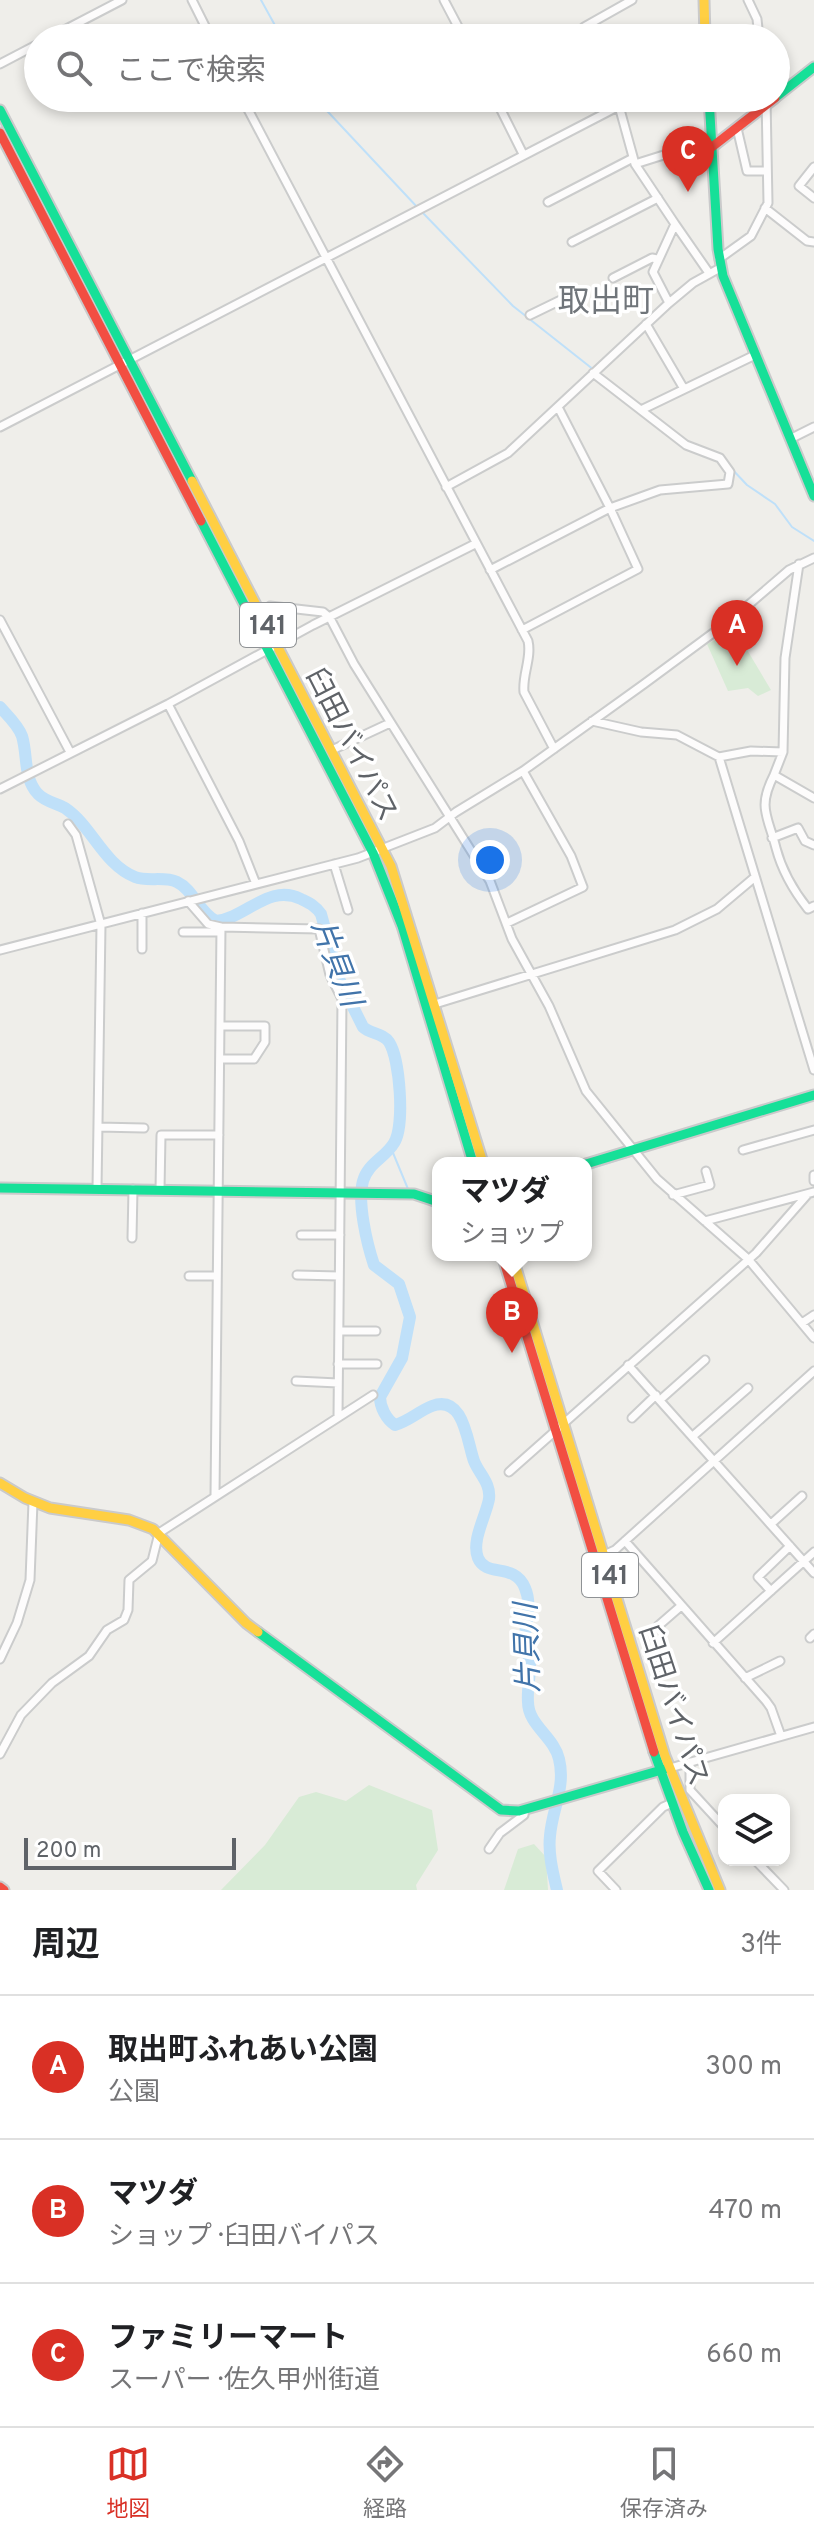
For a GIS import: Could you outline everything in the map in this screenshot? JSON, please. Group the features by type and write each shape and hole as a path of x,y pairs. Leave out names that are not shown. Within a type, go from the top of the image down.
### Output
{"main road":[{"path":"704,0 705,24"},
{"path":"790,85 814,67"},
{"name":"臼田バイパス","path":"0,110 125,363"},
{"path":"710,112 720,263 814,495"},
{"path":"712,147 756,112"},
{"name":"臼田バイパス","path":"0,133 125,363 378,851 399,885 481,1157"},
{"name":"臼田バイパス","path":"273,646 332,750 378,851 471,1157"},
{"path":"592,1162 814,1095"},
{"path":"0,1188 414,1194 432,1200"},
{"name":"臼田バイパス","path":"504,1261 665,1769 720,1890"},
{"name":"臼田バイパス","path":"514,1261 604,1555 672,1803 709,1890"},
{"path":"0,1483 33,1502 69,1512 140,1522 159,1533 225,1603 267,1639 491,1804 507,1811 525,1809 665,1769"}],"street":[{"path":"76,24 122,0"},
{"path":"192,0 204,24"},
{"path":"444,0 457,24"},
{"path":"589,24 632,0"},
{"path":"748,0 758,24"},
{"path":"0,64 24,51"},
{"path":"249,112 530,645 524,692 554,749"},
{"path":"502,112 523,154"},
{"path":"0,427 600,112"},
{"path":"621,112 634,161 709,273"},
{"path":"446,487 508,453 669,303 751,236 768,196 770,112"},
{"path":"737,128 747,171 767,171"},
{"path":"548,202 634,161 712,147"},
{"path":"814,167 799,186 814,198"},
{"path":"572,242 658,198"},
{"path":"765,208 807,241 814,242"},
{"path":"669,303 653,272 675,224"},
{"path":"613,278 652,258 657,259"},
{"path":"530,315 565,298"},
{"path":"646,324 684,389"},
{"path":"642,409 755,355"},
{"path":"490,570 610,508 660,490 733,484 730,472 720,458 686,445 594,372"},
{"path":"522,630 638,569 558,407"},
{"path":"790,439 814,427"},
{"path":"0,789 475,544"},
{"path":"0,950 334,864 378,851 435,828 554,749 732,619 789,570 814,558"},
{"path":"799,564 785,658 783,752 766,791 764,812 779,863 798,897 808,909 814,906"},
{"path":"270,606 323,612 330,618 354,664 490,881 512,939 555,1017 586,1091 657,1179 748,1259 814,1338"},
{"path":"0,620 70,752"},
{"path":"168,704 239,841 256,884"},
{"path":"592,721 688,738 719,757 811,1048 814,1070"},
{"path":"332,750 390,723"},
{"path":"719,757 751,751 783,752"},
{"path":"507,923 583,887 571,856 523,771"},
{"path":"774,775 814,798"},
{"path":"68,824 76,835 101,925 97,1189"},
{"path":"772,838 798,828 805,841 814,845"},
{"path":"334,864 348,910"},
{"path":"435,1004 690,923 717,909 755,877"},
{"path":"189,901 208,924 221,929"},
{"path":"142,913 142,949"},
{"path":"215,1496 221,929"},
{"path":"183,932 319,929 330,975 342,999 338,1417"},
{"path":"220,1026 265,1026 265,1042 254,1059 220,1059"},
{"path":"98,1127 144,1128"},
{"path":"743,1150 814,1130"},
{"path":"160,1190 161,1135 219,1135"},
{"path":"673,1195 710,1185 706,1171"},
{"path":"814,1175 814,1181"},
{"path":"132,1238 133,1189"},
{"path":"705,1221 811,1194"},
{"path":"509,1472 748,1259 811,1194"},
{"path":"301,1235 340,1235"},
{"path":"297,1275 339,1276"},
{"path":"189,1276 217,1276"},
{"path":"802,1323 814,1315"},
{"path":"339,1331 376,1331"},
{"path":"632,1418 705,1360"},
{"path":"338,1364 377,1364"},
{"path":"628,1365 814,1573"},
{"path":"604,1555 625,1541 814,1371"},
{"path":"296,1381 338,1383"},
{"path":"693,1436 748,1388"},
{"path":"0,1754 21,1715 46,1689 89,1656 107,1630 124,1620 128,1610 129,1580 152,1561 159,1533 373,1395"},
{"path":"771,1524 802,1496"},
{"path":"0,1659 17,1623 30,1580 33,1502"},
{"path":"625,1541 771,1708 781,1736"},
{"path":"771,1591 758,1577 790,1546"},
{"path":"713,1643 814,1552"},
{"path":"658,1626 681,1606"},
{"path":"745,1678 780,1661"},
{"path":"665,1769 814,1727"},
{"path":"690,1762 690,1790 718,1820"},
{"path":"616,1890 598,1871 663,1807 672,1803"},
{"path":"489,1849 500,1833 520,1819 525,1809"},
{"path":"761,1866 784,1890"}],"green space":[{"path":"727,634 732,645 743,643 771,690 758,696 748,688 728,691 707,644"},
{"path":"369,1785 432,1810 438,1850 416,1885 417,1890 221,1890 265,1845 299,1797 316,1792 346,1801"},
{"path":"534,1844 546,1857 548,1890 504,1890 518,1849"}],"waterway":[{"path":"261,0 274,24"},
{"path":"328,112 418,208"},
{"path":"423,213 513,306 594,370"},
{"path":"731,468 747,485 775,504 792,527 814,541"},
{"name":"片貝川","path":"0,707 22,736 33,788 41,797 65,808 74,816 124,871 135,877 177,882 216,921 227,919 278,895 289,895 315,907 321,914 339,979 363,1027 389,1042 398,1077 399,1122 394,1143 365,1175 361,1190 362,1211 374,1265 399,1284 410,1317 402,1358 380,1401 386,1416 395,1425 432,1406 443,1404 458,1413 474,1461 489,1493 476,1544 478,1558 487,1567 515,1575 525,1588 528,1606 525,1640 530,1666 529,1710 556,1751 561,1769 550,1843 557,1890"},
{"path":"391,1148 408,1189"},
{"path":"592,1168 630,1156"},
{"path":"418,1199 432,1206"}],"traffic: fast":[{"path":"790,86 814,67"},
{"path":"0,110 192,481"},
{"path":"710,112 718,249 723,276 814,496"},
{"path":"201,521 373,853 402,926 471,1157"},
{"path":"592,1162 814,1095"},
{"path":"0,1188 414,1194 432,1200"},
{"path":"258,1632 501,1810 519,1811 665,1769"},
{"path":"654,1752 683,1832 709,1890"}],"traffic: slow":[{"path":"704,0 705,24"},
{"path":"192,481 391,866 481,1157"},
{"path":"514,1261 665,1756 720,1890"},
{"path":"0,1483 50,1508 129,1520 153,1529 258,1632"}],"traffic: jam":[{"path":"712,147 757,112"},
{"path":"0,133 201,521"},
{"path":"504,1261 654,1752"},
{"path":"0,1887 4,1890"}],"place":[{"name":"ファミリーマート","path":"688,192"},
{"name":"取出町ふれあい公園","path":"737,666"},
{"name":"マツダ","path":"512,1353"}],"district":[{"name":"取出町","path":"606,300"}]}
